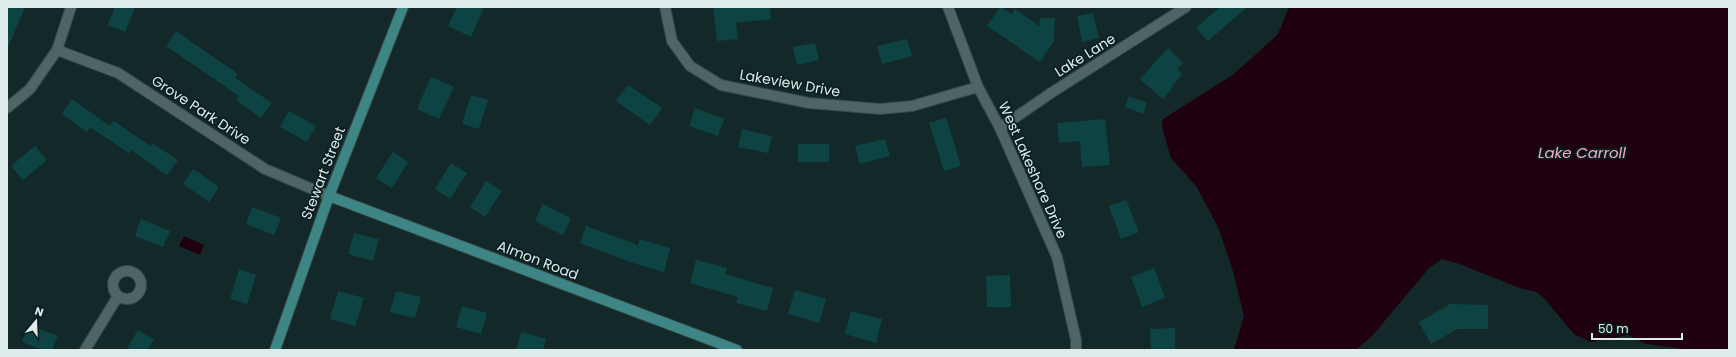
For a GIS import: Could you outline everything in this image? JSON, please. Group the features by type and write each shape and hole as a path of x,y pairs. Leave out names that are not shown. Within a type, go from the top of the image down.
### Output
{"street":[{"path":"7,108 30,89 57,50 71,7"},
{"name":"Stewart Street","path":"275,350 328,196 403,7"},
{"name":"Lakeview Drive","path":"666,7 672,41 690,66 721,85 809,103 880,109 912,106 978,87"},
{"name":"West Lakeshore Drive","path":"948,7 978,87 1000,128 1057,257 1076,340 1076,350"},
{"name":"Lake Lane","path":"1000,128 1051,93 1186,7"},
{"name":"Grove Park Drive","path":"57,50 118,73 265,169 328,196"},
{"name":"Almon Road","path":"328,196 737,350"},
{"path":"85,350 118,296"}],"water":[{"name":"Lake Carroll","path":"1289,7 1729,7 1729,349 1693,350 1646,344 1628,335 1591,342 1574,334 1544,298 1536,292 1520,288 1457,263 1442,259 1429,268 1372,336 1356,350 1234,350 1244,316 1233,271 1218,227 1196,186 1171,158 1162,127 1163,119 1231,76 1252,58 1278,34"},
{"path":"184,236 204,245 200,255 179,246"}],"building":[{"path":"7,7 25,7 7,50"},
{"path":"115,7 135,7 125,32 108,25"},
{"path":"457,7 484,7 471,37 448,26"},
{"path":"713,7 770,7 771,19 736,23 738,39 717,41"},
{"path":"1000,7 1012,14 1015,9 1039,26 1040,18 1055,18 1054,41 1040,62 987,26"},
{"path":"1220,7 1247,7 1208,41 1196,28"},
{"path":"1093,13 1099,38 1082,42 1077,16"},
{"path":"176,31 238,74 235,78 272,103 261,118 236,100 239,96 166,46"},
{"path":"907,39 912,56 882,64 877,46"},
{"path":"815,43 819,60 797,65 793,47"},
{"path":"1168,48 1183,63 1177,69 1182,74 1163,99 1140,79"},
{"path":"431,77 454,87 439,119 417,109"},
{"path":"628,85 662,108 650,125 616,101"},
{"path":"471,95 488,100 479,129 462,124"},
{"path":"1129,96 1147,103 1143,114 1125,107"},
{"path":"72,99 110,126 114,121 150,146 152,143 178,160 167,175 131,150 129,153 90,127 87,132 62,114"},
{"path":"695,108 724,119 718,136 689,126"},
{"path":"289,111 316,126 307,142 280,127"},
{"path":"946,118 961,166 944,171 929,123"},
{"path":"1105,119 1110,165 1082,167 1080,141 1059,143 1057,123"},
{"path":"742,129 772,136 768,153 738,147"},
{"path":"885,139 890,156 860,164 855,146"},
{"path":"798,144 829,144 829,162 798,162"},
{"path":"35,146 47,160 23,180 11,166"},
{"path":"393,152 408,162 392,188 376,178"},
{"path":"451,163 467,173 450,199 435,189"},
{"path":"193,169 219,187 209,202 183,184"},
{"path":"486,181 502,191 485,217 470,207"},
{"path":"1126,200 1139,232 1121,239 1109,206"},
{"path":"543,204 571,218 563,235 535,221"},
{"path":"252,207 281,218 274,235 246,224"},
{"path":"141,219 170,231 163,247 135,236"},
{"path":"586,226 638,245 640,239 670,248 664,272 633,263 580,243"},
{"path":"354,233 379,239 373,261 348,254"},
{"path":"696,260 727,268 725,274 773,288 767,311 736,303 738,297 690,283"},
{"path":"1154,268 1165,298 1142,307 1131,277"},
{"path":"239,269 256,275 247,304 230,299"},
{"path":"1010,275 1011,307 987,307 986,276"},
{"path":"795,290 826,299 819,323 788,314"},
{"path":"338,291 364,298 355,326 330,319"},
{"path":"396,291 421,297 415,318 390,312"},
{"path":"1450,304 1488,305 1488,329 1457,329 1431,344 1419,322"},
{"path":"462,306 487,313 481,334 456,327"},
{"path":"851,311 882,319 876,343 845,334"},
{"path":"29,325 58,336 52,350 43,350 22,342"},
{"path":"1175,328 1175,350 1151,350 1150,329"},
{"path":"138,330 154,340 147,350 126,350"},
{"path":"521,332 546,339 543,350 516,350"}]}
